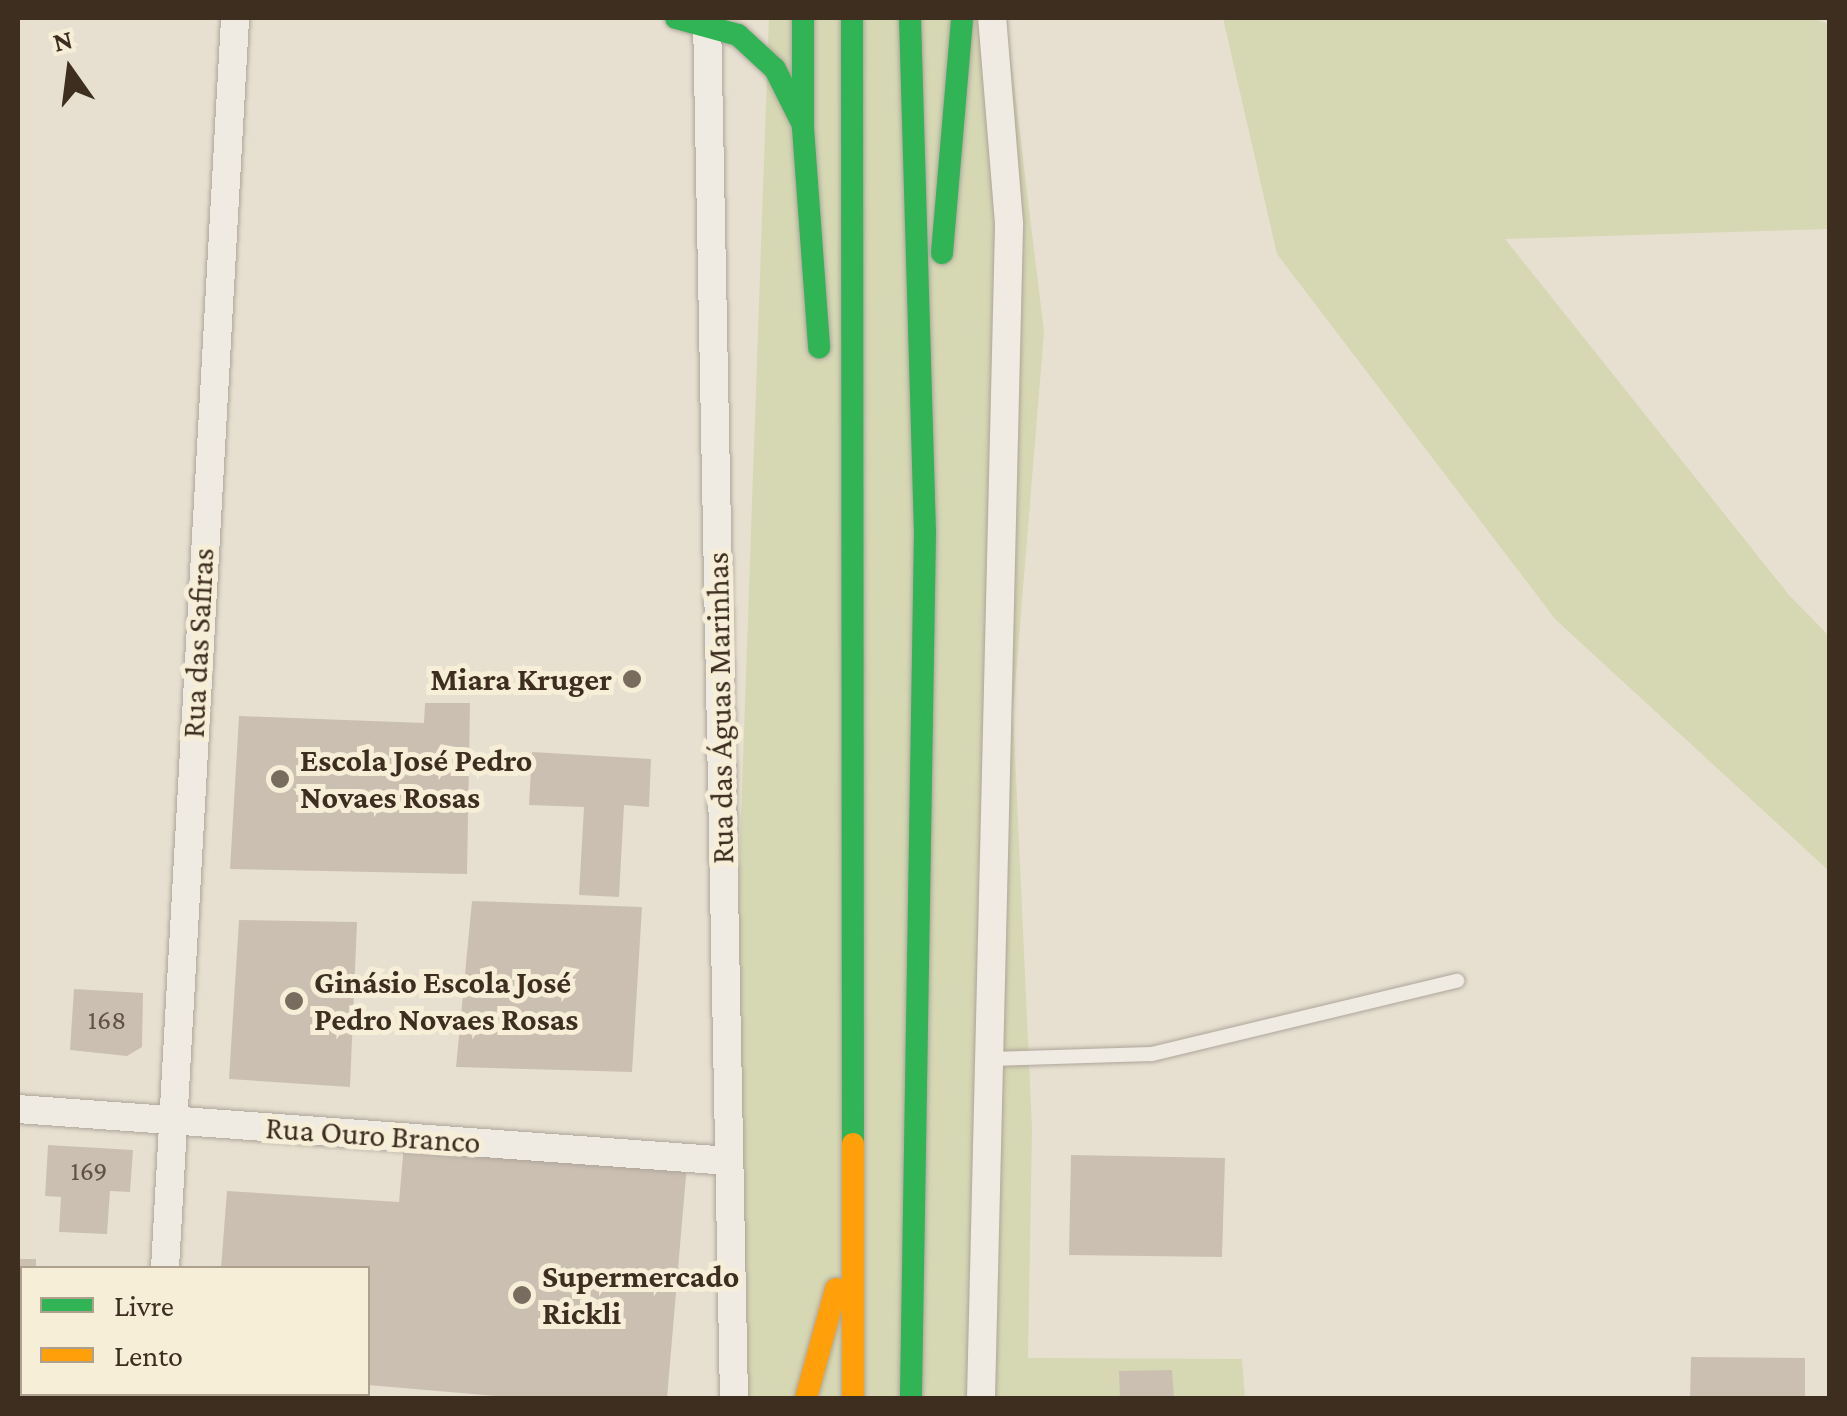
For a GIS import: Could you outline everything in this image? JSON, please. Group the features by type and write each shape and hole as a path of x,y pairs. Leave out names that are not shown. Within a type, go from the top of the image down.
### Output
{"main road":[{"path":"676,18 706,20 738,35 775,69 803,128"},
{"path":"803,18 803,128 820,374"},
{"path":"852,18 853,1398"},
{"path":"910,18 925,532 911,1398"},
{"path":"925,532 962,18"},
{"path":"828,489 852,584"},
{"path":"806,1398 852,1231"}],"street":[{"name":"Rua das Safiras","path":"165,1266 236,18"},
{"path":"982,1398 1009,223 992,18"},
{"name":"Rua das Águas Marinhas","path":"706,20 734,1398"},
{"name":"Rua Ouro Branco","path":"18,1109 729,1161"}],"lane":[{"path":"990,1059 1152,1054 1457,981"}],"green space":[{"path":"769,18 1006,18 1044,332 1013,711 1032,1129 1028,1358 1242,1359 1245,1398 734,1398 729,1161"},
{"path":"1223,18 1812,18 1829,24 1829,229 1505,239 1789,595 1829,636 1829,871 1556,620 1277,254"}],"building":[{"path":"425,703 470,703 467,874 230,869 239,716 424,723"},
{"path":"532,752 651,759 649,807 624,805 619,897 579,895 584,807 529,805"},
{"path":"472,901 642,907 632,1072 456,1067"},
{"name":"Ginásio Escola José Pedro Novaes Rosas","path":"239,920 357,922 350,1087 229,1079"},
{"path":"74,989 143,993 142,1047 127,1056 70,1050"},
{"name":"Supermercado Rickli","path":"404,1144 687,1164 667,1398 520,1398 370,1385 370,1266 221,1266 227,1191 399,1202"},
{"path":"48,1145 133,1150 130,1192 110,1191 107,1234 59,1232 61,1197 45,1196"},
{"path":"1071,1155 1225,1158 1222,1257 1069,1255"},
{"path":"18,1259 36,1259 36,1266 20,1266 20,1272"},
{"path":"1691,1357 1805,1358 1805,1398 1690,1398"},
{"path":"20,1365 20,1396 26,1398 18,1398"},
{"path":"1172,1370 1174,1398 1120,1398 1119,1371"},
{"path":"212,1396 277,1396 211,1398"}],"traffic: fast":[{"path":"676,18 738,35 775,69 802,123"},
{"path":"803,18 803,128 819,347"},
{"path":"852,18 853,1144"},
{"path":"910,18 925,532 911,1398"},
{"path":"942,253 962,18"}],"traffic: slow":[{"path":"853,1144 853,1398"},
{"path":"806,1398 836,1289"}],"place":[{"name":"Miara Kruger","path":"632,679"},
{"name":"Escola José Pedro Novaes Rosas","path":"280,779"},
{"name":"Ginásio Escola José Pedro Novaes Rosas","path":"294,1001"},
{"name":"Supermercado Rickli","path":"522,1295"}]}
